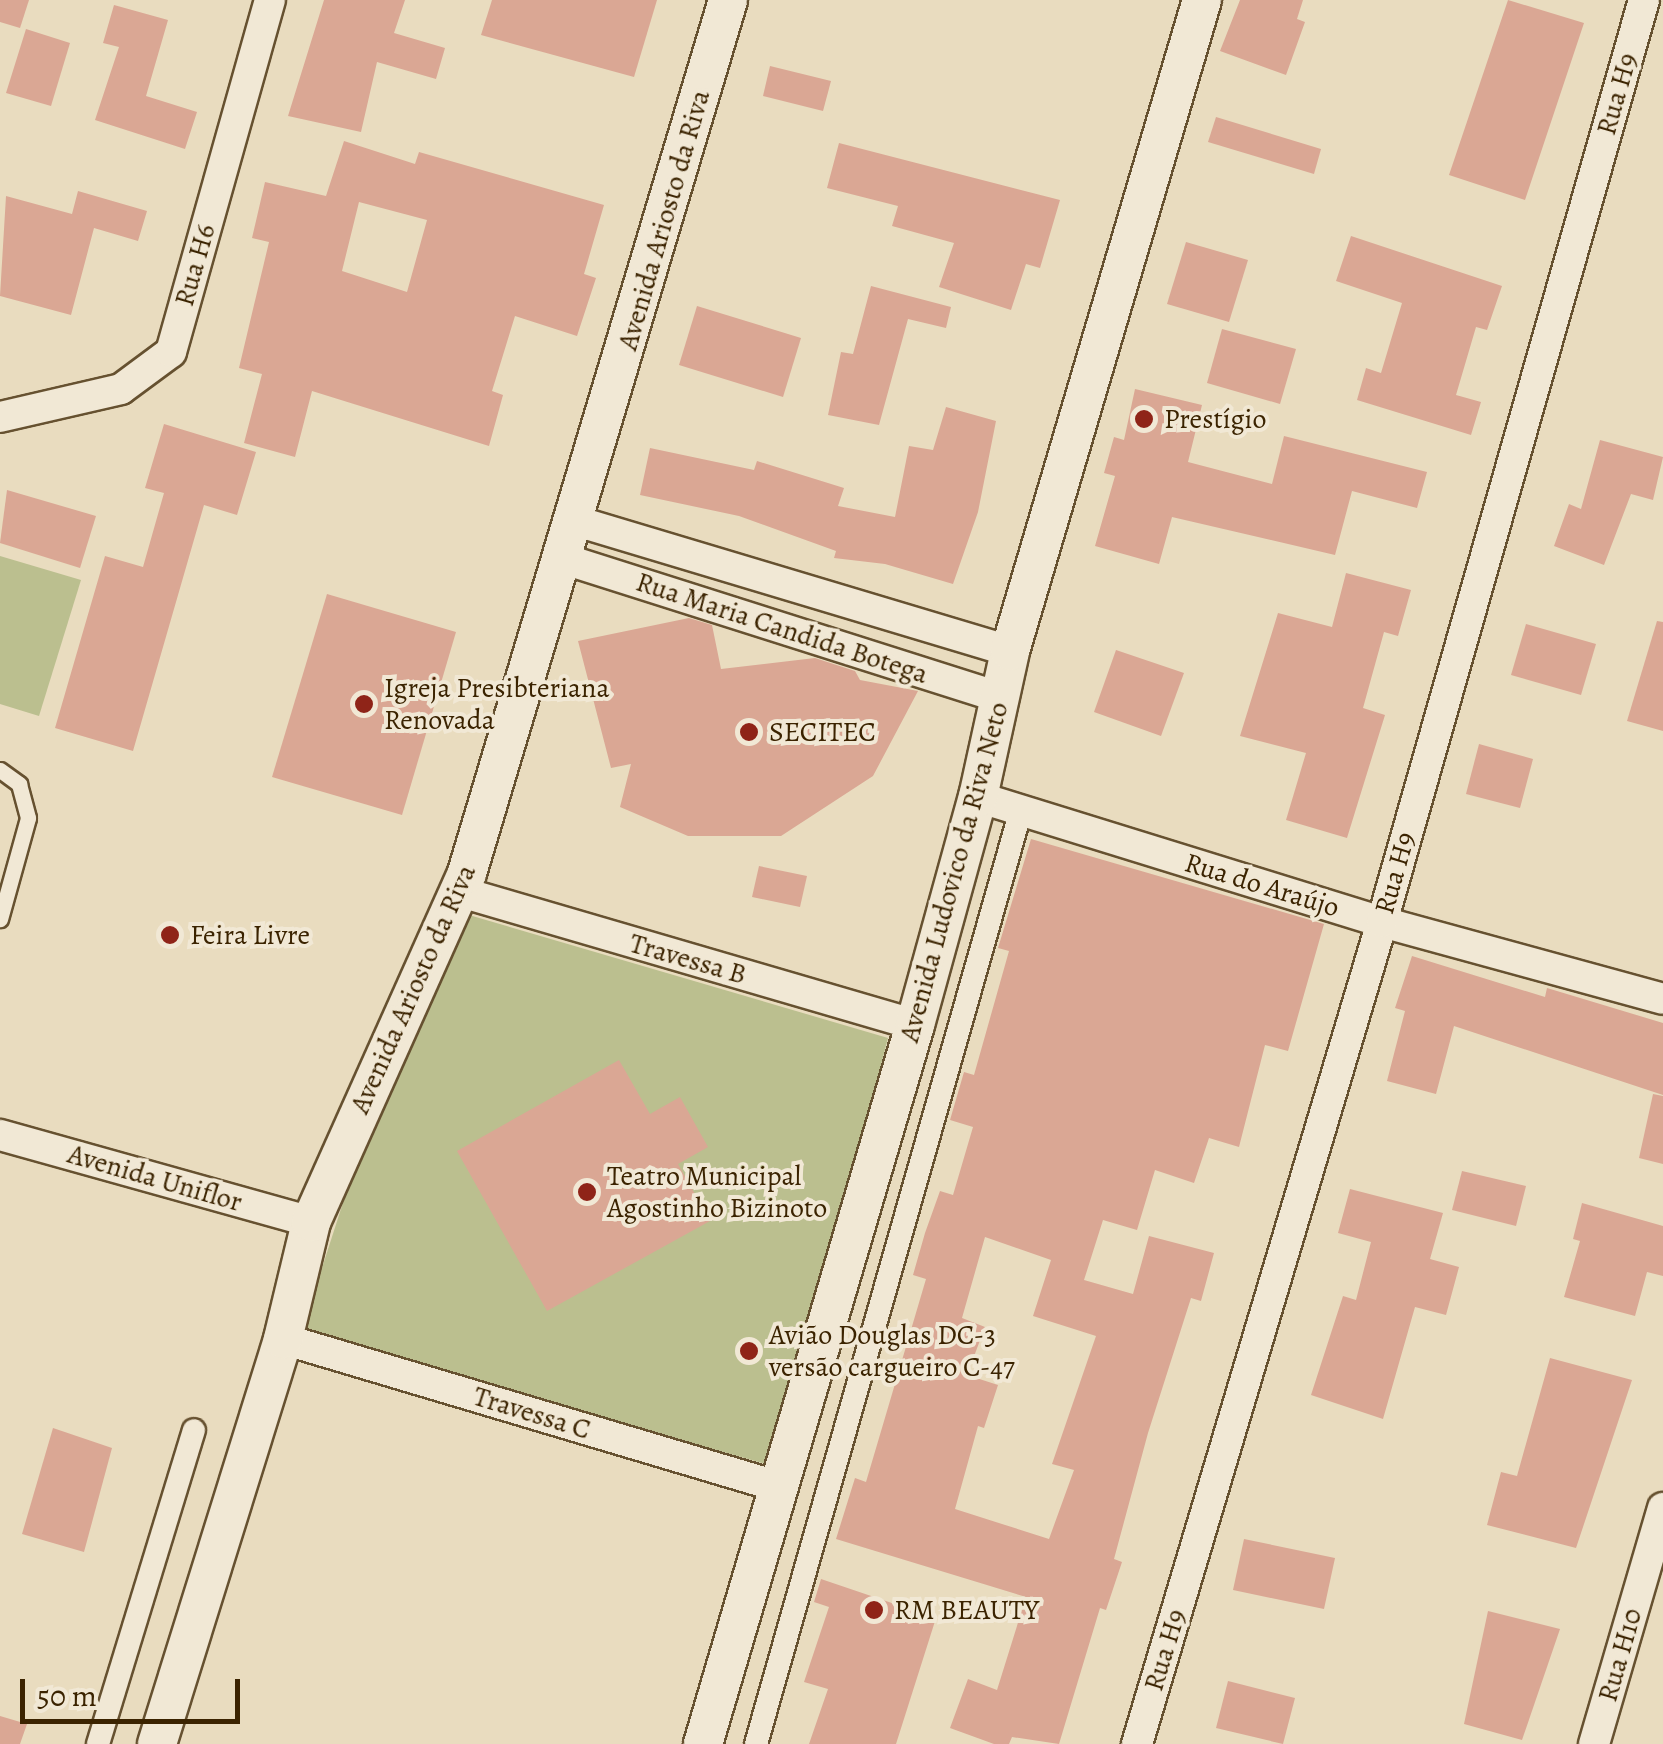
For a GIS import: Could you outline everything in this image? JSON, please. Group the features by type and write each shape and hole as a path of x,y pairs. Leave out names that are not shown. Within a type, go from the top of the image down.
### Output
{"street":[{"name":"Rua H6","path":"1,417 122,389 171,352 270,0"},
{"name":"Avenida Ariosto da Riva","path":"158,1744 283,1339 311,1222 395,1024 461,892 576,521 728,0"},
{"name":"Avenida Ludovico da Riva Neto","path":"703,1744 915,1026 978,797 1010,651 1202,0"},
{"name":"Rua H9","path":"1136,1744 1382,922 1644,0"},
{"name":"Rua Maria Candida Botega","path":"576,521 1010,651"},
{"name":"Rua Maria Candida Botega","path":"564,559 1000,697"},
{"path":"757,620 771,580"},
{"name":"Rua do Araújo","path":"978,797 1382,922 1663,999"},
{"path":"756,1744 1021,810"},
{"name":"Travessa B","path":"461,892 915,1026"},
{"name":"Avenida Uniflor","path":"0,1135 311,1222"},
{"name":"Travessa C","path":"283,1339 780,1487"},
{"path":"98,1744 194,1430"},
{"name":"Rua H10","path":"1594,1744 1663,1508"}],"lane":[{"path":"0,770 18,784 28,818 0,920"}],"green space":[{"path":"0,556 81,580 39,716 0,704"},
{"path":"469,915 888,1038 776,1467 301,1333 360,1150 405,1039"}],"building":[{"path":"0,0 29,0 20,28 0,22"},
{"path":"324,0 405,0 394,33 445,48 436,79 377,62 361,132 288,116"},
{"path":"492,0 657,0 634,77 481,35"},
{"path":"1240,0 1303,0 1297,19 1305,22 1286,75 1220,51"},
{"path":"1508,0 1584,23 1525,200 1449,175"},
{"path":"114,5 168,20 146,96 197,112 185,149 95,120 119,47 103,43"},
{"path":"26,29 70,43 51,106 6,93"},
{"path":"770,66 831,81 823,111 763,96"},
{"path":"1216,117 1321,149 1314,174 1208,142"},
{"path":"344,141 415,164 419,152 604,205 584,274 596,278 577,336 515,316 492,391 503,395 489,446 312,391 295,457 244,443 262,374 239,368 269,242 252,238 265,182 326,196","holes":["359,202 427,220 407,292 342,271"]},
{"path":"839,143 1060,200 1040,268 1026,264 1011,310 939,287 954,243 892,226 898,206 827,188"},
{"path":"78,191 147,211 138,241 94,228 71,315 0,296 6,196 72,214"},
{"path":"1351,236 1502,286 1487,330 1476,327 1456,395 1481,402 1471,435 1357,400 1366,368 1381,373 1402,303 1336,281"},
{"path":"1186,242 1248,260 1229,322 1167,304"},
{"path":"871,286 951,307 946,328 908,319 879,425 828,415 841,352 853,354"},
{"path":"697,306 801,338 783,397 679,365"},
{"path":"1222,329 1296,349 1280,404 1207,383"},
{"path":"1135,389 1202,405 1188,462 1272,484 1284,436 1427,472 1417,508 1352,491 1335,555 1172,517 1159,564 1095,546 1115,476 1104,473 1114,437 1124,440"},
{"path":"946,407 996,421 978,512 953,584 885,564 834,558 836,551 739,516 640,495 650,448 754,470 757,461 844,488 838,506 895,517 909,446 933,450"},
{"path":"164,424 256,452 237,515 204,505 133,751 55,728 105,556 143,567 164,493 145,488"},
{"path":"1600,440 1663,457 1653,500 1631,494 1604,565 1554,546 1569,504 1581,509"},
{"path":"7,490 96,516 80,568 0,543"},
{"path":"1346,573 1411,590 1398,636 1384,632 1363,708 1385,715 1347,838 1286,820 1306,753 1240,736 1278,613 1332,627"},
{"name":"Igreja Presibteriana Renovada","path":"327,594 456,632 402,815 272,777"},
{"name":"SECITEC","path":"689,618 712,625 721,669 815,658 855,671 860,680 918,691 873,776 781,836 688,836 620,807 631,764 611,768 578,641"},
{"path":"1657,621 1663,622 1663,731 1627,721"},
{"path":"1526,624 1596,644 1581,695 1511,675"},
{"path":"1116,650 1184,673 1161,736 1094,712"},
{"path":"1479,744 1533,759 1520,808 1466,794"},
{"path":"1031,839 1324,924 1288,1051 1265,1045 1239,1147 1209,1138 1194,1183 1155,1170 1137,1230 1103,1220 1084,1280 1133,1294 1149,1236 1214,1253 1201,1301 1191,1298 1148,1433 1114,1559 1122,1562 1106,1610 1100,1608 1059,1744 1012,1737 1009,1744 994,1744 950,1728 968,1679 997,1690 1026,1597 836,1539 855,1478 866,1482 926,1279 913,1275 925,1233 940,1191 953,1195 973,1127 950,1120 964,1072 974,1075 1009,951 998,948","holes":["985,1237 1051,1260 1033,1316 1096,1336 1052,1464 1074,1470 1049,1539 955,1509 978,1426 984,1428 998,1385 967,1375 985,1327 962,1318"]},
{"path":"759,866 807,876 800,907 752,897"},
{"path":"1412,956 1545,997 1547,988 1663,1023 1663,1095 1454,1026 1436,1094 1387,1081 1405,1011 1395,1008"},
{"name":"Teatro Municipal Agostinho Bizinoto","path":"619,1060 650,1114 680,1097 708,1147 678,1164 710,1221 547,1311 457,1151"},
{"path":"1653,1094 1663,1096 1663,1164 1639,1158"},
{"path":"1462,1171 1526,1186 1516,1226 1452,1210"},
{"path":"1350,1189 1443,1213 1430,1259 1459,1267 1446,1315 1415,1307 1383,1419 1311,1395 1343,1296 1356,1300 1371,1242 1338,1233"},
{"path":"1582,1203 1663,1226 1663,1276 1647,1272 1635,1316 1564,1297 1580,1241 1573,1239"},
{"path":"1550,1358 1632,1380 1576,1548 1487,1525 1501,1472 1517,1476"},
{"path":"53,1428 112,1448 84,1552 22,1534"},
{"path":"1244,1539 1335,1558 1324,1609 1233,1590"},
{"path":"821,1579 936,1618 896,1744 809,1744 828,1689 804,1682 829,1607 814,1602"},
{"path":"1488,1611 1560,1629 1522,1740 1464,1724"},
{"path":"1228,1681 1295,1698 1283,1744 1216,1728"},
{"path":"0,1716 27,1724 20,1744 0,1744"}],"place":[{"name":"Prestígio","path":"1144,419"},
{"name":"Igreja Presibteriana Renovada","path":"364,704"},
{"name":"SECITEC","path":"749,732"},
{"name":"Feira Livre","path":"170,935"},
{"name":"Teatro Municipal Agostinho Bizinoto","path":"587,1192"},
{"name":"Avião Douglas DC-3 versão cargueiro C-47","path":"749,1351"},
{"name":"RM BEAUTY","path":"874,1610"}]}
